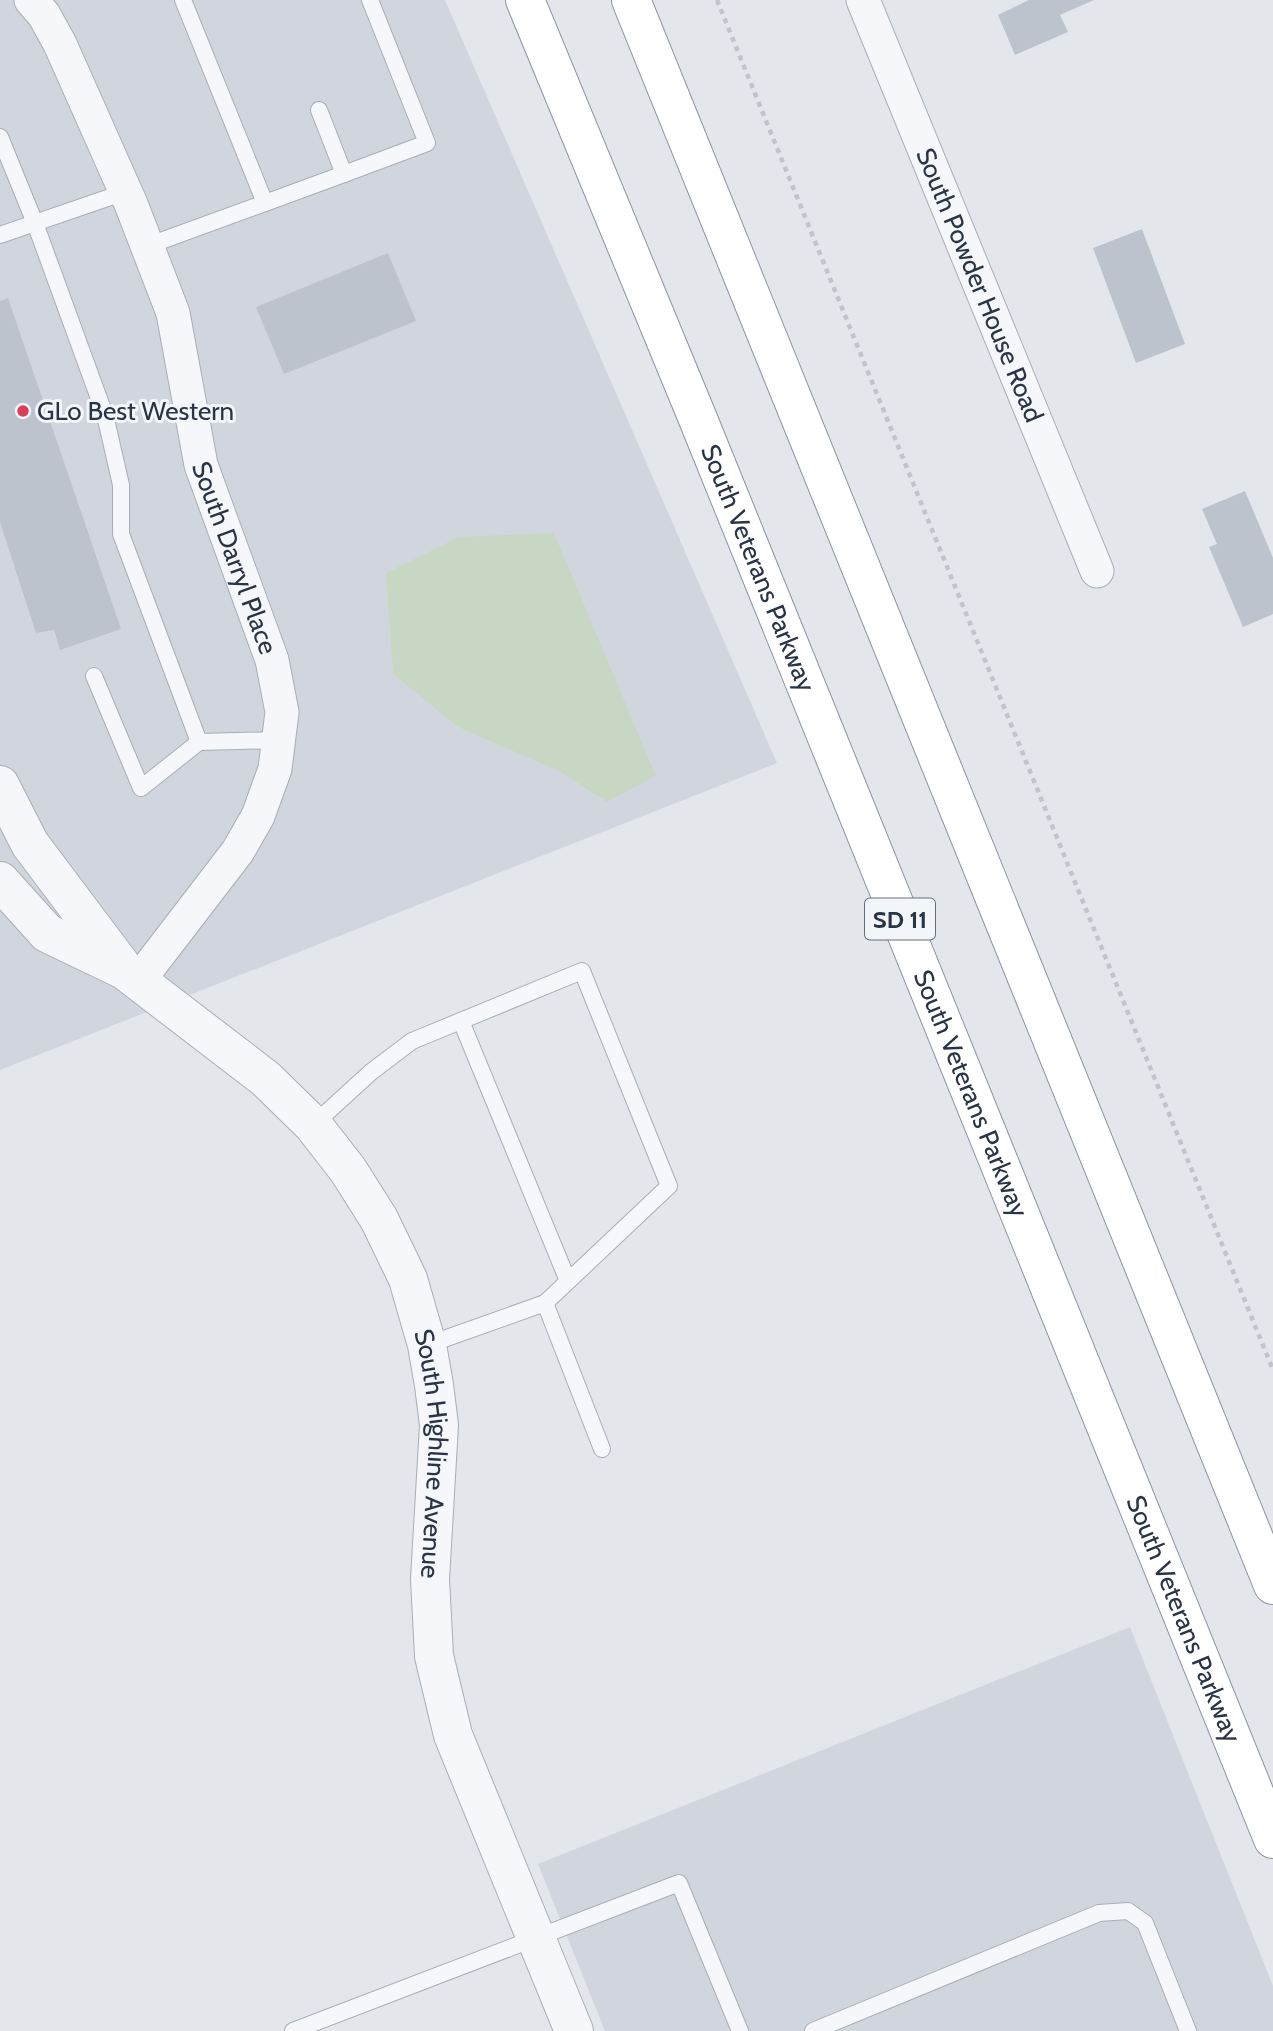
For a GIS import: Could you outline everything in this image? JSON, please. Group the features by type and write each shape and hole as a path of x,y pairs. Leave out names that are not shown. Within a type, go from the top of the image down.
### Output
{"highway":[{"name":"South Veterans Parkway","path":"525,0 703,432 1273,1839"},
{"path":"631,0 1273,1585"}],"street":[{"name":"South Darryl Place","path":"31,0 44,15 60,44 125,192 173,313 201,465 272,660 282,712 275,769 258,816 238,851 132,975"},
{"name":"South Powder House Road","path":"863,0 1097,571"},
{"name":"South Highline Avenue","path":"0,785 30,844 132,975"},
{"name":"South Highline Avenue","path":"0,881 47,933 132,975 266,1079 313,1125 348,1170 379,1219 408,1279 427,1345 439,1426 430,1579 434,1656 453,1735 574,2031"}],"lane":[{"path":"183,0 265,204"},
{"path":"147,246 427,142 370,0"},
{"path":"319,110 344,174"},
{"path":"0,137 105,415 121,485 121,534 200,742"},
{"path":"0,235 125,192"},
{"path":"94,676 141,788 200,742 280,740"},
{"path":"313,1125 371,1072 412,1041 582,971 668,1186 545,1303 427,1345"},
{"path":"461,1021 568,1281"},
{"path":"545,1303 602,1449"},
{"path":"295,2031 679,1883 740,2031"},
{"path":"813,2031 1099,1913 1128,1911 1145,1923 1188,2031"}],"path":[{"path":"717,0 1273,1370"}],"shaded area":[{"path":"0,0 445,0 777,763 0,1070"},
{"path":"1130,1627 1273,1986 1273,2031 605,2031 538,1864"}],"green space":[{"path":"554,533 656,776 607,802 561,772 458,727 393,674 386,573 459,537"}],"building":[{"path":"1029,0 1094,0 1060,15 1068,32 1015,55 998,15"},
{"path":"1142,229 1185,344 1136,363 1093,248"},
{"path":"388,253 416,321 284,374 256,307"},
{"name":"GLo Best Western","path":"8,298 121,629 60,650 54,630 36,633 0,522 0,301"},
{"path":"1245,491 1273,558 1273,614 1243,627 1209,547 1217,544 1202,509"}],"place":[{"name":"GLo Best Western","path":"23,411"}]}
